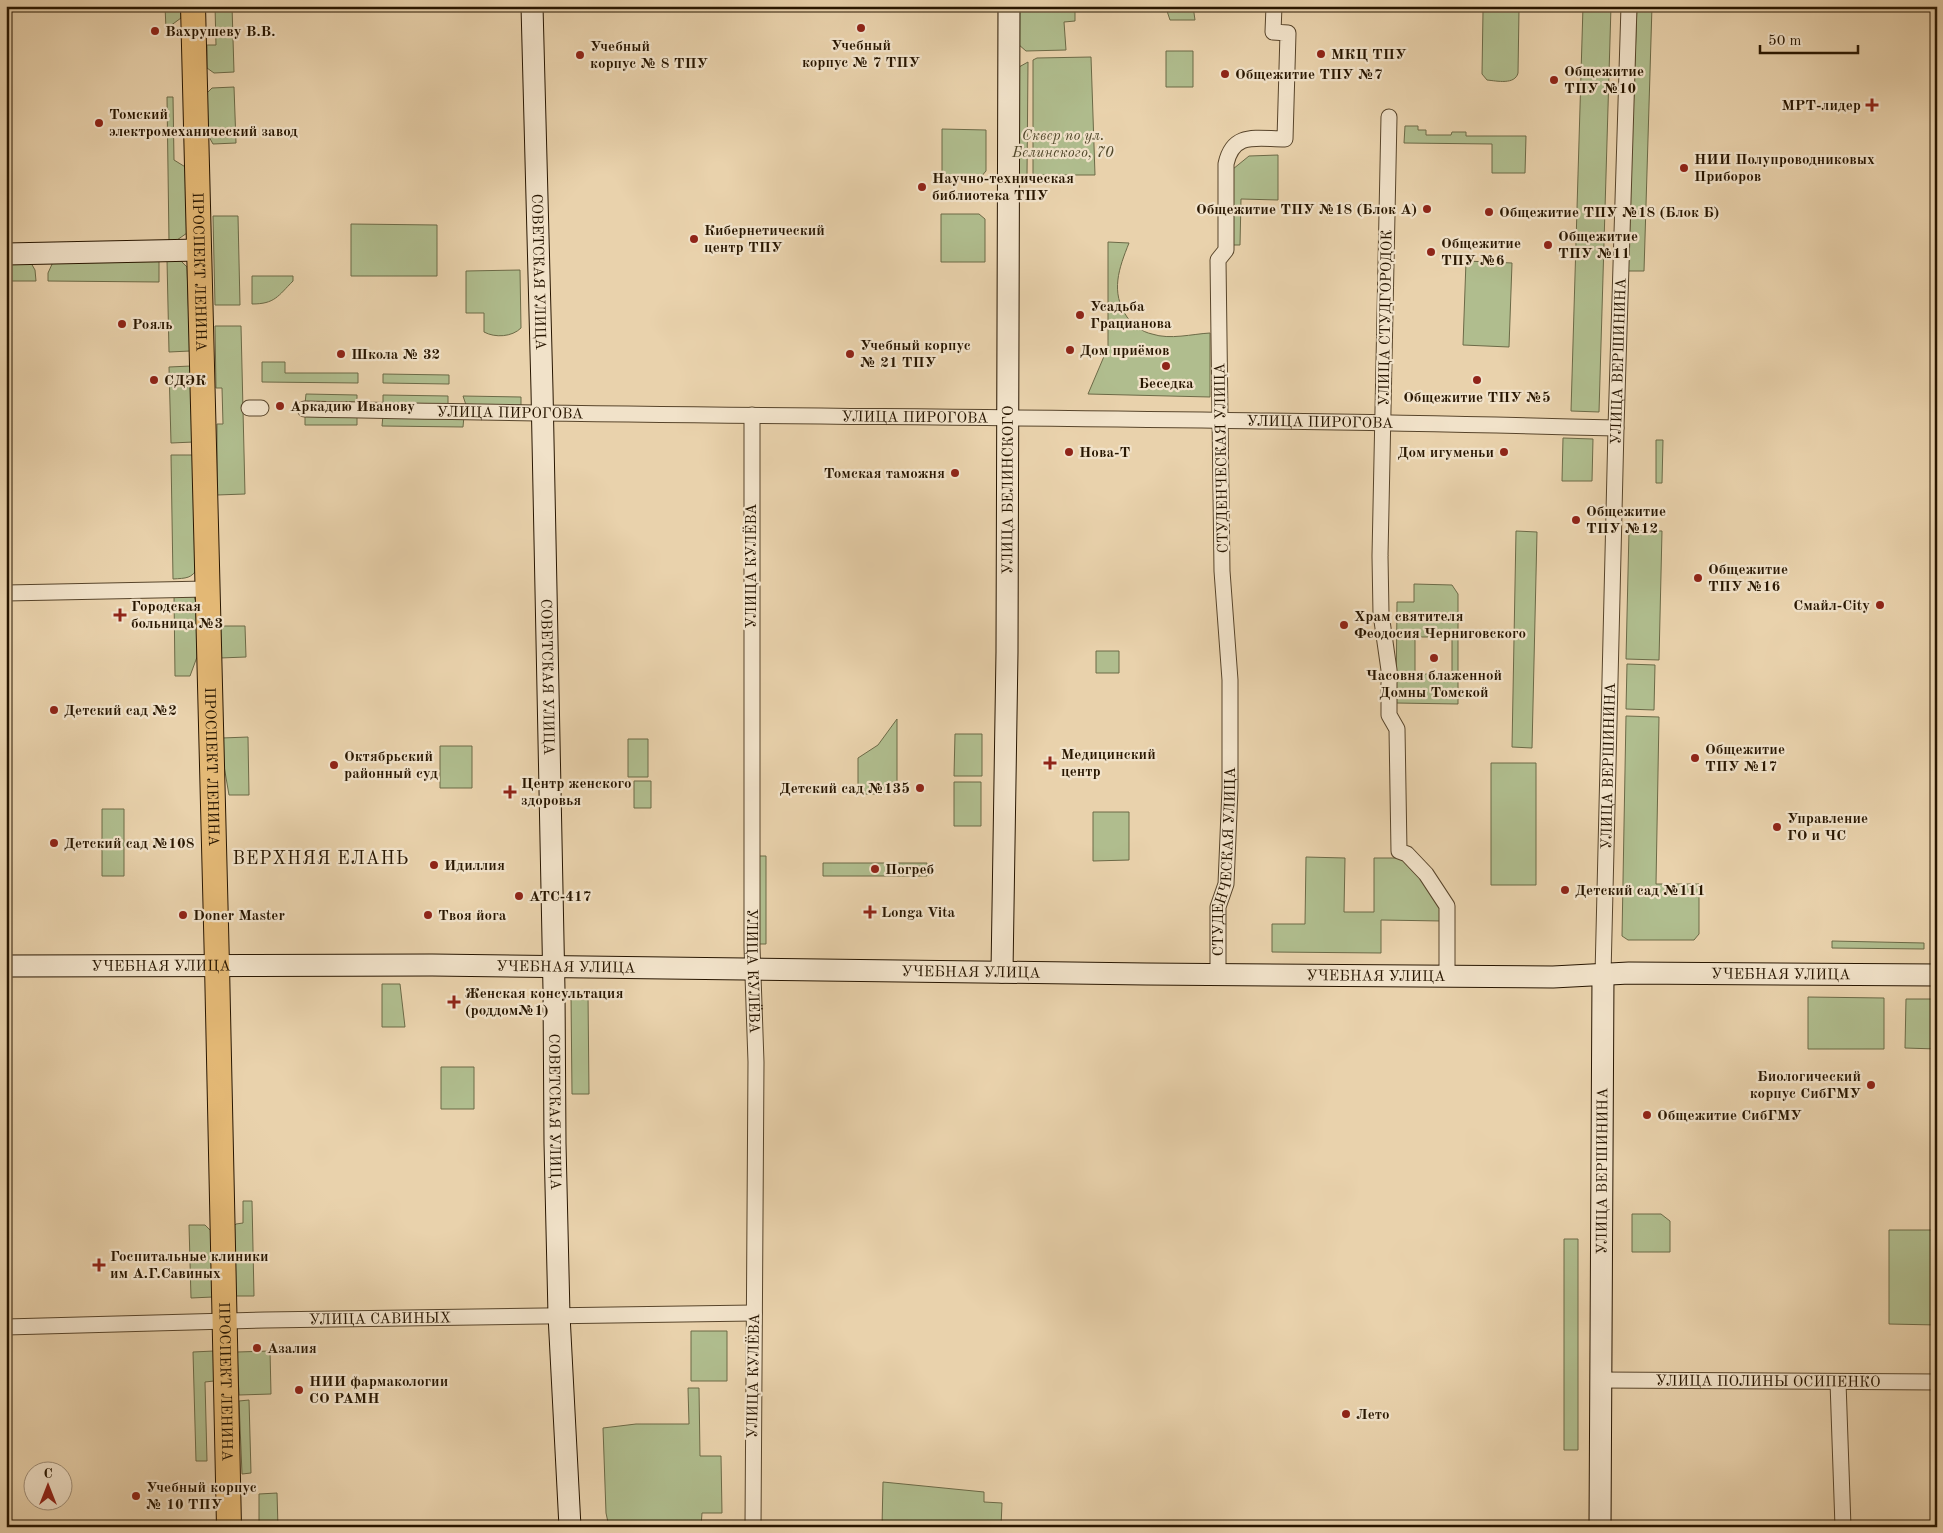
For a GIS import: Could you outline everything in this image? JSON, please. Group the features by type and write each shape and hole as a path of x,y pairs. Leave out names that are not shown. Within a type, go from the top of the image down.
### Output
{"main road":[{"name":"ПРОСПЕКТ ЛЕНИНА","path":"192,6 217,965 229,1527"}],"street":[{"name":"СОВЕТСКАЯ УЛИЦА","path":"532,6 543,414 559,1315 570,1527"},
{"name":"УЛИЦА БЕЛИНСКОГО","path":"1002,972 1007,661 1009,6"},
{"name":"СТУДЕНЧЕСКАЯ УЛИЦА","path":"1218,975 1218,907 1226,884 1230,680 1223,579 1219,420 1218,260 1226,250 1226,164 1229,152 1244,139 1285,139 1288,33 1273,32 1274,6"},
{"name":"УЛИЦА ВЕРШИНИНА","path":"1600,1527 1599,1380 1603,975 1616,428 1629,6"},
{"name":"УЛИЦА СТУДГОРОДОК","path":"1390,117 1382,424 1381,614 1389,670 1389,715 1397,729 1399,851 1407,854 1426,874 1447,906 1447,976"},
{"path":"6,254 199,250"},
{"name":"УЛИЦА ПИРОГОВА","path":"305,409 543,414 1219,420 1616,428"},
{"name":"УЛИЦА КУЛЁВА","path":"752,415 752,969 756,1062 753,1527"},
{"path":"6,593 207,589"},
{"name":"УЧЕБНАЯ УЛИЦА","path":"6,966 553,966 1218,975 1560,977 1629,973 1937,975"},
{"name":"УЛИЦА САВИНЫХ","path":"6,1327 225,1321 754,1312"},
{"name":"УЛИЦА ПОЛИНЫ ОСИПЕНКО","path":"1599,1380 1937,1382"},
{"path":"1838,1382 1843,1527"}],"green space":[{"path":"165,6 181,6 181,18 166,29"},
{"path":"215,6 232,6 234,72 214,73 207,68 207,45 216,45"},
{"path":"1017,6 1075,6 1075,21 1064,22 1066,50 1026,51 1018,44"},
{"path":"1111,6 1193,6 1195,20 1170,20 1167,11 1163,8 1111,10"},
{"path":"1486,6 1516,6 1519,10 1518,73 1510,81 1487,80 1482,74 1483,12"},
{"path":"1583,6 1611,6 1599,412 1571,411"},
{"path":"1637,6 1652,6 1644,271 1627,271"},
{"path":"1166,51 1193,51 1193,87 1166,87"},
{"name":"Сквер по ул. Белинского, 70","path":"1091,57 1095,175 1033,175 1033,60 1037,58"},
{"path":"1028,62 1027,176 1018,176 1019,67"},
{"path":"234,87 236,143 213,144 208,135 207,93 212,88"},
{"path":"167,97 173,97 174,160 187,168 187,233 177,240 169,242"},
{"path":"1405,126 1418,126 1418,130 1426,130 1426,135 1451,135 1452,132 1466,132 1466,136 1526,136 1525,173 1492,173 1492,144 1404,143"},
{"path":"942,129 986,130 986,171 980,178 942,177"},
{"path":"1278,155 1278,200 1241,199 1240,245 1231,245 1233,169 1249,156"},
{"path":"941,214 979,214 985,219 985,262 941,262"},
{"path":"213,216 238,216 240,305 215,305"},
{"path":"351,224 437,225 437,276 351,276"},
{"path":"1108,242 1129,243 1119,271 1118,289 1122,308 1135,325 1148,333 1166,337 1210,333 1210,397 1088,394 1108,347"},
{"path":"159,260 159,282 48,281 48,273 53,262"},
{"path":"167,260 181,261 187,267 190,351 169,352"},
{"path":"1466,261 1512,263 1509,347 1463,345"},
{"path":"6,263 31,263 35,270 36,281 6,281"},
{"path":"520,270 521,328 503,336 484,332 484,313 466,313 466,271"},
{"path":"252,276 293,276 293,281 280,295 271,301 252,304"},
{"path":"215,326 241,326 245,494 217,495 217,424 223,424 222,388 216,388"},
{"path":"262,362 285,362 285,373 358,373 358,383 262,382"},
{"path":"191,366 194,442 171,443 169,367"},
{"path":"383,374 449,375 449,384 383,383"},
{"path":"306,394 357,395 357,404 305,404"},
{"path":"383,395 448,396 448,406 383,405"},
{"path":"463,396 521,397 521,407 466,405"},
{"path":"305,413 357,414 357,425 305,425"},
{"path":"383,415 464,416 463,427 382,426"},
{"path":"1563,438 1593,439 1592,481 1562,481"},
{"path":"1656,440 1663,440 1662,483 1656,483"},
{"path":"171,455 194,455 198,567 191,576 173,579"},
{"path":"1629,530 1662,531 1659,660 1626,659"},
{"path":"1516,531 1537,532 1532,748 1512,747"},
{"path":"1414,584 1452,585 1458,594 1458,704 1396,703 1397,602 1414,602","holes":["1415,637 1452,637 1452,674 1415,674"]},
{"path":"174,594 194,596 196,602 197,657 190,676 175,676"},
{"path":"220,626 245,626 246,657 220,658"},
{"path":"1096,651 1119,651 1119,673 1096,673"},
{"path":"1627,664 1655,665 1654,710 1626,709"},
{"path":"1626,716 1659,717 1656,884 1699,884 1699,934 1694,940 1628,940 1622,936"},
{"path":"897,719 897,794 858,794 858,758 878,745"},
{"path":"955,734 982,734 982,776 954,776"},
{"path":"248,737 249,795 229,795 223,760 222,738"},
{"path":"628,739 648,739 648,777 628,777"},
{"path":"440,746 472,746 472,788 440,788"},
{"path":"1491,763 1536,763 1536,885 1491,885"},
{"path":"634,781 651,781 651,808 634,808"},
{"path":"954,782 981,782 981,826 954,826"},
{"path":"102,809 124,809 124,876 102,876"},
{"path":"1093,812 1129,812 1129,860 1093,861"},
{"path":"757,856 766,856 766,944 757,944"},
{"path":"1306,857 1345,858 1344,912 1374,912 1374,858 1400,858 1408,862 1440,906 1442,921 1381,920 1381,953 1272,952 1272,924 1305,924"},
{"name":"Погреб","path":"823,863 927,863 927,876 823,876"},
{"path":"1832,941 1924,943 1924,949 1832,948"},
{"path":"382,984 400,984 405,1027 382,1027"},
{"path":"571,994 588,994 589,1094 572,1094"},
{"path":"1808,997 1884,998 1884,1049 1808,1049"},
{"path":"1906,999 1937,999 1937,1049 1905,1048"},
{"path":"441,1067 474,1067 474,1109 441,1109"},
{"path":"243,1201 252,1201 254,1296 235,1296 234,1226 243,1223"},
{"path":"1632,1214 1661,1214 1670,1221 1670,1252 1632,1252"},
{"path":"189,1225 205,1225 211,1231 213,1297 191,1298"},
{"path":"1889,1230 1937,1230 1937,1325 1889,1324"},
{"path":"1564,1239 1578,1239 1578,1450 1564,1450"},
{"path":"691,1331 727,1331 727,1381 691,1381"},
{"path":"214,1351 214,1381 205,1382 207,1461 196,1461 193,1352"},
{"path":"270,1351 271,1394 239,1395 237,1352"},
{"path":"688,1388 699,1388 700,1456 721,1456 722,1513 702,1513 701,1527 609,1527 606,1513 603,1428 636,1424 689,1424"},
{"path":"249,1400 251,1473 242,1474 239,1401"},
{"path":"883,1482 984,1492 984,1502 1002,1503 1001,1527 882,1527"},
{"path":"277,1493 278,1527 259,1527 259,1494"}],"place":[{"name":"Учебный корпус № 7 ТПУ","path":"861,28"},
{"name":"Вахрушеву В.В.","path":"155,31"},
{"name":"МКЦ ТПУ","path":"1321,54"},
{"name":"Учебный корпус № 8 ТПУ","path":"580,55"},
{"name":"Общежитие ТПУ №7","path":"1225,74"},
{"name":"Общежитие ТПУ №10","path":"1554,80"},
{"name":"МРТ-лидер","path":"1872,105"},
{"name":"Томский электромеханический завод","path":"99,123"},
{"name":"НИИ Полупроводниковых Приборов","path":"1684,168"},
{"name":"Научно-техническая библиотека ТПУ","path":"922,187"},
{"name":"Общежитие ТПУ №18 (Блок А)","path":"1427,209"},
{"name":"Общежитие ТПУ №18 (Блок Б)","path":"1489,212"},
{"name":"Кибернетический центр ТПУ","path":"694,239"},
{"name":"Общежитие ТПУ №11","path":"1548,245"},
{"name":"Общежитие ТПУ №6","path":"1431,252"},
{"name":"Усадьба Грацианова","path":"1080,315"},
{"name":"Рояль","path":"122,324"},
{"name":"Дом приёмов","path":"1070,350"},
{"name":"Школа № 32","path":"341,354"},
{"name":"Учебный корпус № 21 ТПУ","path":"850,354"},
{"name":"Беседка","path":"1166,366"},
{"name":"СДЭК","path":"154,380"},
{"name":"Общежитие ТПУ №5","path":"1477,380"},
{"name":"Аркадию Иванову","path":"280,406"},
{"name":"Нова-Т","path":"1069,452"},
{"name":"Дом игуменьи","path":"1504,452"},
{"name":"Томская таможня","path":"955,473"},
{"name":"Общежитие ТПУ №12","path":"1576,520"},
{"name":"Общежитие ТПУ №16","path":"1698,578"},
{"name":"Смайл-City","path":"1880,605"},
{"name":"Городская больница №3","path":"120,615"},
{"name":"Храм святителя Феодосия Черниговского","path":"1344,625"},
{"name":"Часовня блаженной Домны Томской","path":"1434,658"},
{"name":"Детский сад №2","path":"54,710"},
{"name":"Общежитие ТПУ №17","path":"1695,758"},
{"name":"Медицинский центр","path":"1050,763"},
{"name":"Октябрьский районный суд","path":"334,765"},
{"name":"Детский сад №135","path":"920,788"},
{"name":"Центр женского здоровья","path":"510,792"},
{"name":"Управление ГО и ЧС","path":"1777,827"},
{"name":"Детский сад №108","path":"54,843"},
{"name":"Идиллия","path":"434,865"},
{"name":"Погреб","path":"875,869"},
{"name":"Детский сад №111","path":"1565,890"},
{"name":"АТС-417","path":"519,896"},
{"name":"Longa Vita","path":"870,912"},
{"name":"Doner Master","path":"183,915"},
{"name":"Твоя йога","path":"428,915"},
{"name":"Женская консультация (роддом№1)","path":"454,1002"},
{"name":"Биологический корпус СибГМУ","path":"1871,1085"},
{"name":"Общежитие СибГМУ","path":"1647,1115"},
{"name":"Госпитальные клиники им А.Г.Савиных","path":"99,1265"},
{"name":"Азалия","path":"257,1348"},
{"name":"НИИ фармакологии СО РАМН","path":"299,1390"},
{"name":"Лето","path":"1346,1414"},
{"name":"Учебный корпус № 10 ТПУ","path":"136,1496"}],"district":[{"name":"ВЕРХНЯЯ ЕЛАНЬ","path":"321,858"}]}
